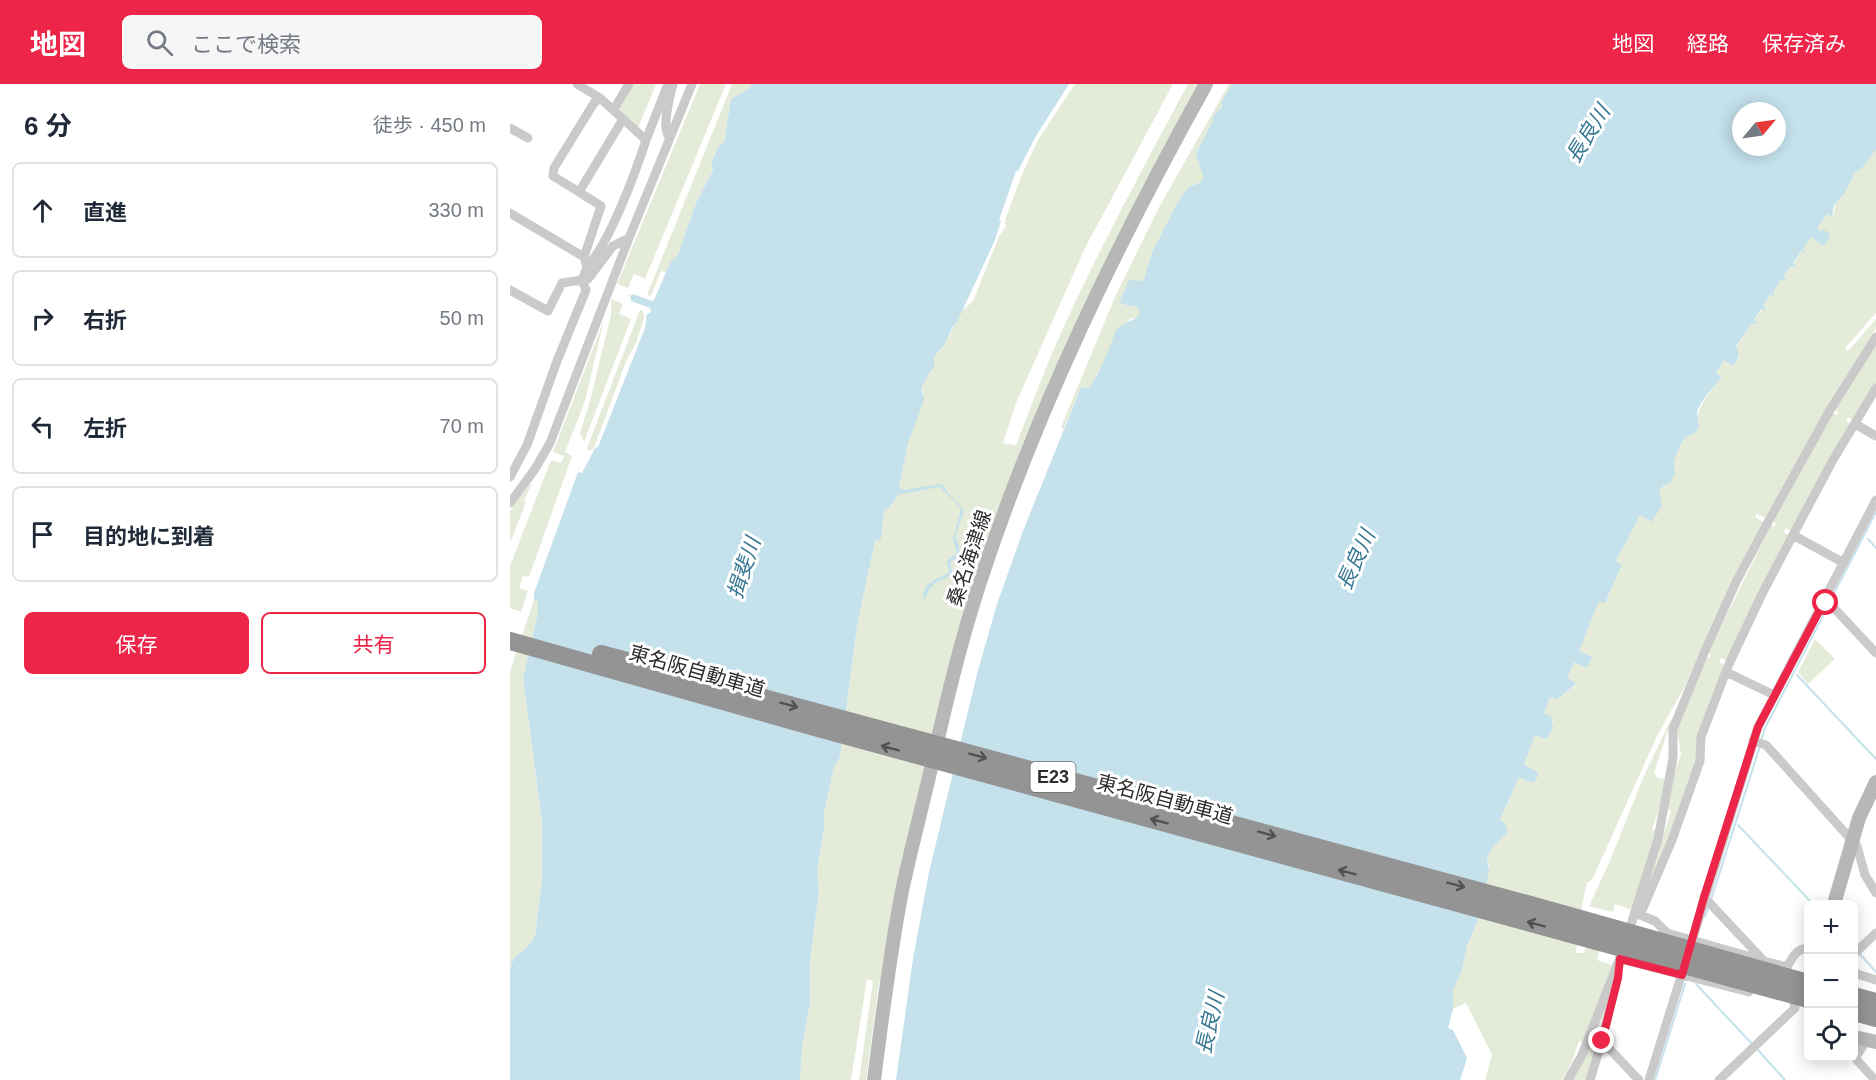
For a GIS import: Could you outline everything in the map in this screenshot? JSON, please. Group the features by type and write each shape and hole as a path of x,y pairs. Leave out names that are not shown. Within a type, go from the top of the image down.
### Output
{"highway":[{"name":"東名阪自動車道","path":"510,629 1527,904 1804,982"},
{"name":"東名阪自動車道","path":"510,641 822,730 1802,1001"},
{"path":"1858,997 1876,1002"},
{"path":"1858,1013 1876,1018"}],"main road":[{"name":"桑名海津線","path":"874,1080 903,890 940,726 979,584 1026,454 1105,273 1154,177 1206,84"},
{"path":"1835,900 1851,841 1876,782"}],"street":[{"path":"577,84 600,98 646,140"},
{"path":"614,110 630,84"},
{"path":"510,477 527,446 557,362 586,291 582,280 587,267 613,225 668,84"},
{"path":"669,137 666,133 667,109 673,84"},
{"path":"510,503 535,469 550,443 629,238 692,84"},
{"path":"587,267 584,256 601,206 553,177 554,168 594,103 600,98"},
{"path":"579,192 623,119"},
{"path":"510,128 528,138"},
{"path":"510,213 584,256"},
{"path":"510,290 548,311 562,283 588,279 613,246 629,238"},
{"path":"1637,914 1658,839 1672,758 1673,729 1704,653 1736,582 1768,522 1830,410 1876,337"},
{"path":"1568,1080 1582,1055 1637,914 1672,840 1700,761 1701,737 1726,672 1793,534 1876,388"},
{"path":"1855,424 1876,436"},
{"path":"1649,1080 1758,742 1758,727 1827,604 1844,563 1876,500"},
{"path":"1793,534 1844,563"},
{"path":"1827,604 1875,649"},
{"path":"1726,672 1774,695"},
{"path":"1758,742 1857,846 1865,875 1876,893"},
{"path":"1708,901 1764,961"},
{"path":"1637,914 1655,921 1667,933 1787,967"},
{"path":"1858,950 1876,933"},
{"path":"1787,967 1795,953 1804,948"},
{"path":"1620,959 1802,1001"},
{"path":"1590,1080 1618,978 1620,959"},
{"path":"1787,967 1802,1001"},
{"path":"1858,974 1876,980"},
{"path":"1719,1080 1802,1001"},
{"path":"1866,1040 1856,1058 1875,1080"},
{"path":"1602,1041 1639,1080"}],"green space":[{"path":"633,84 656,84 638,128 620,111 619,107"},
{"path":"700,84 726,84 645,279 634,274 628,288 617,284"},
{"path":"732,84 752,84 751,88 731,99 724,142 719,146 711,163 713,170 696,203 678,255 666,272 661,271 651,296 647,295"},
{"path":"1075,84 1173,84 1085,248 1016,403 1003,443 1016,445 1053,351 1118,216 1188,84 1201,84 993,530 883,979 879,982 866,1080 859,1080 873,981 867,979 851,1080 800,1080 802,1047 810,1004 810,963 819,892 817,871 824,829 824,812 834,765 840,757 857,626 875,541 881,538 884,511 892,505 898,493 908,443 923,392 921,388 934,357 945,344 960,313 973,301 999,236 1006,226 1005,220 1038,140"},
{"path":"1229,84 1232,84 1221,103 1222,106 1196,153 1203,176 1202,181 1188,188 1176,205 1152,252 1144,279 1129,281 1119,303 1138,306 1140,314 1130,319 1089,388 1081,387 1063,430 1061,427 1115,297 1158,209"},
{"path":"1876,150 1876,313 1846,347 1846,351 1876,319 1876,328 1828,405 1765,518 1757,514 1755,517 1763,522 1713,622 1684,688 1657,736 1592,880 1587,883 1576,953 1584,953 1587,944 1600,948 1597,960 1612,965 1584,1042 1579,1041 1571,1064 1562,1080 1485,1080 1492,1055 1466,1003 1453,1009 1453,990 1479,917 1489,866 1487,857 1505,823 1500,821 1519,777 1537,772 1524,765 1535,734 1547,739 1553,727 1553,722 1544,714 1550,697 1558,700 1576,684 1567,678 1574,662 1587,668 1578,652 1599,600 1605,603 1622,565 1616,561 1640,514 1659,495 1664,485 1671,481 1675,472 1674,461 1677,452 1686,437 1694,434 1703,403 1722,377 1716,373 1724,360 1732,366 1739,358 1736,347 1752,323 1755,325 1757,323 1754,320 1762,309 1765,311 1763,306 1771,294 1775,294 1772,292 1791,266 1794,267 1793,264 1801,251 1805,251 1802,249 1811,236 1824,246 1820,231 1817,229 1827,213 1831,217 1834,213 1835,204 1844,195 1854,174 1862,168"},
{"path":"611,299 623,304 619,314 631,319 584,442 580,433 611,315"},
{"path":"640,310 643,311 644,318 636,343 627,359 594,448 589,451 587,448"},
{"path":"604,320 585,401 565,452 572,456 529,577 523,576 519,588 528,591 521,612 510,608 510,566 551,460 561,463 564,456 553,452"},
{"path":"1876,345 1876,384 1854,421 1848,417 1846,420 1852,425 1792,532 1786,528 1783,532 1790,536 1728,661 1721,658 1719,662 1726,666 1698,761 1671,837 1641,904 1671,811 1667,809 1672,780 1681,754 1677,729 1706,656 1710,658 1711,654 1708,653 1771,525 1774,527 1776,524 1773,522 1833,413 1837,415 1838,412 1835,410"},
{"path":"532,484 524,500 526,502 510,543 510,511"},
{"path":"534,600 538,602 538,613 523,678 542,822 542,880 535,936 530,944 514,958 510,969 510,671"},
{"path":"1815,639 1835,659 1808,684 1798,672"},
{"path":"1673,715 1654,773 1658,778 1665,779 1652,829 1656,831 1632,910 1615,904 1613,912 1589,906 1643,778"},
{"path":"1615,978 1587,1080 1572,1080"}],"water":[{"name":"揖斐川","path":"752,84 1069,84 1016,171 999,220 1001,221 995,240 958,320 945,344 934,357 934,369 931,370 921,388 924,400 908,443 899,488 904,490 940,484 944,486 964,512 955,536 959,546 959,556 950,563 952,572 949,577 932,586 924,603 923,595 927,585 949,572 947,561 957,552 953,539 961,509 940,487 900,494 884,511 881,539 875,541 857,626 840,757 834,766 824,813 824,829 817,871 819,891 810,963 810,1004 802,1047 800,1080 510,1080 510,969 514,958 530,944 535,936 542,880 542,822 523,678 538,613 538,602 534,600 534,593 578,472 582,473 595,448 598,447 645,328 647,314 651,312 650,308 631,301 628,294 654,300 670,263 678,255 696,203 713,170 711,163 719,146 724,142 731,99 750,88"},
{"name":"長良川","path":"1232,84 1876,84 1876,150 1862,168 1854,174 1844,195 1834,205 1832,217 1827,214 1817,228 1831,234 1824,246 1811,237 1803,249 1804,253 1801,251 1793,263 1794,267 1791,266 1783,277 1784,281 1781,280 1773,292 1774,296 1771,294 1763,306 1765,311 1761,309 1754,320 1757,323 1755,325 1752,323 1736,346 1739,357 1732,366 1724,360 1716,373 1722,377 1698,409 1699,428 1694,434 1686,437 1680,446 1674,461 1675,472 1671,482 1664,485 1659,492 1662,505 1652,522 1640,515 1616,561 1622,565 1605,603 1599,601 1579,651 1592,657 1587,668 1574,662 1567,678 1576,683 1557,700 1550,697 1544,713 1551,717 1553,727 1547,739 1535,735 1524,765 1538,772 1537,778 1533,783 1519,777 1500,820 1505,823 1508,832 1493,847 1487,857 1489,870 1479,917 1453,990 1453,1009 1448,1028 1453,1030 1467,1058 1460,1080 896,1080 913,959 929,872 977,674 997,604 1023,531 1081,387 1089,388 1094,381 1117,328 1140,314 1137,306 1119,303 1129,280 1144,279 1152,252 1176,205 1188,188 1202,181 1203,176 1196,153 1213,117 1222,107 1221,103"}],"waterway":[{"path":"1829,603 1876,512"},
{"path":"1868,539 1876,548"},
{"path":"1761,740 1827,608"},
{"path":"1797,675 1876,759"},
{"path":"1711,900 1760,746"},
{"path":"1738,825 1809,900"},
{"path":"1705,917 1709,906"},
{"path":"1860,954 1876,972"},
{"path":"1655,1080 1685,984"},
{"path":"1696,984 1753,1045"},
{"path":"1757,1049 1785,1080"}],"route":[{"path":"1602,1041 1618,978 1620,959 1682,975 1704,897 1758,727 1824,602 1826,603"}]}
